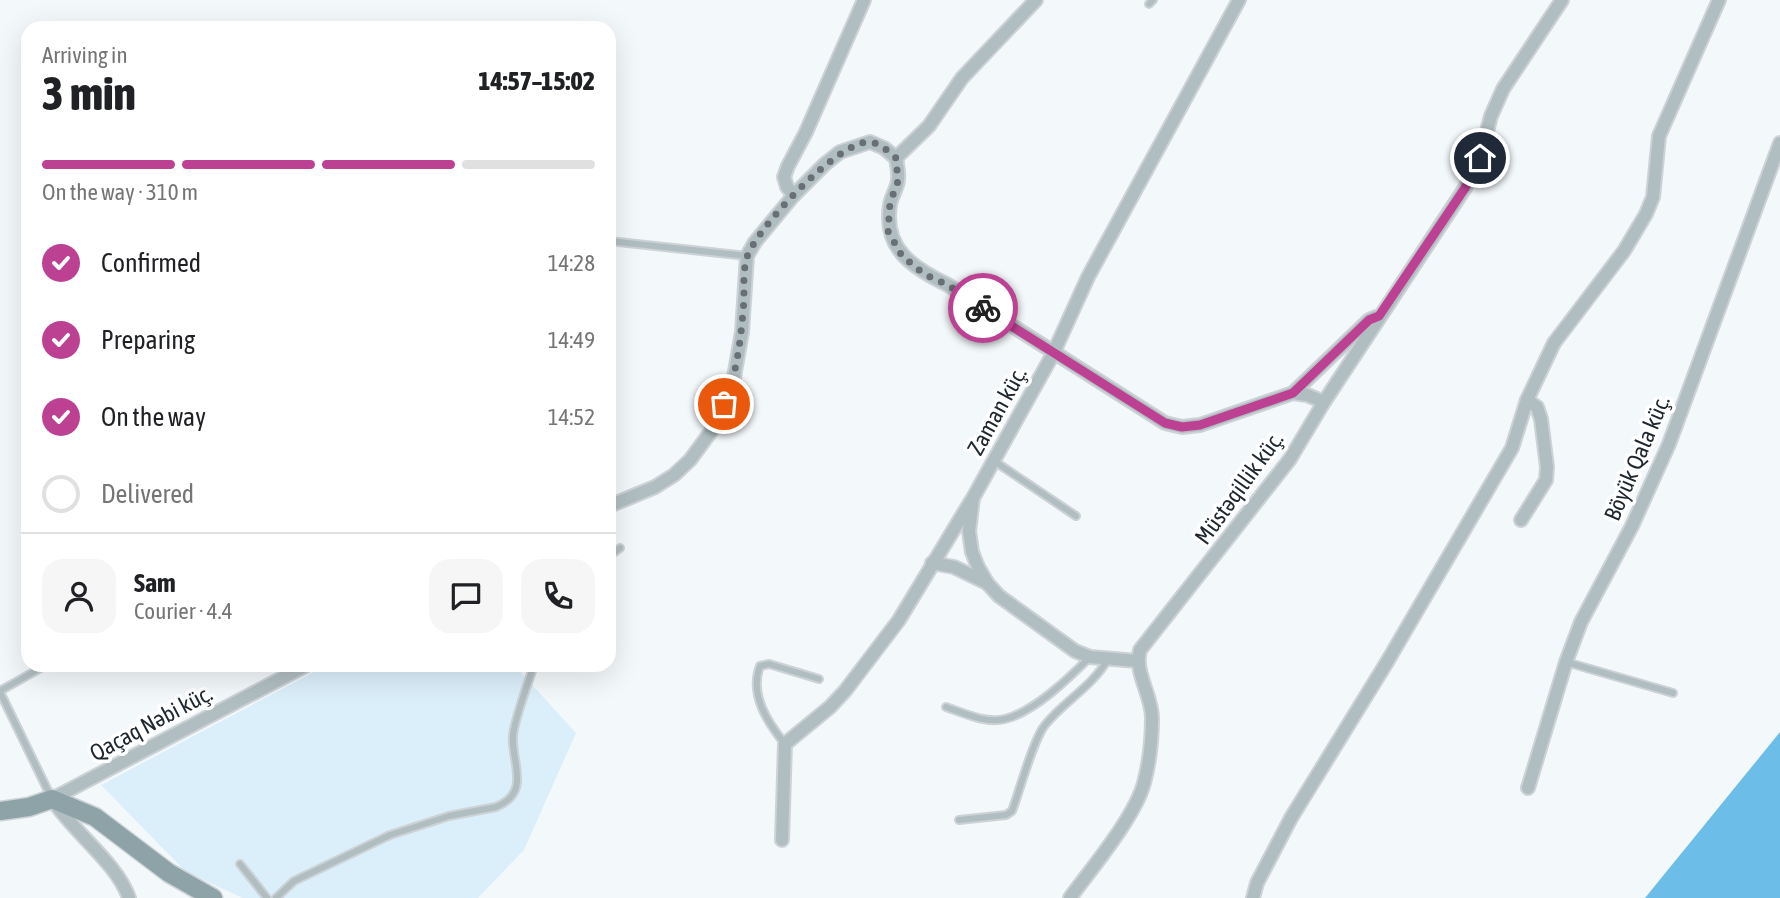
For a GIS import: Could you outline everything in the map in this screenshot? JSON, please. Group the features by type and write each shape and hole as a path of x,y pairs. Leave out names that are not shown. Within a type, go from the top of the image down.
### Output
{"street":[{"path":"794,195 787,187 784,177 864,0"},
{"path":"896,158 929,126 962,78 1036,0"},
{"name":"Zaman küç.","path":"1137,661 1090,657 1075,651 999,596 988,584 972,552 969,531 973,498 1053,354 1095,265 1238,0"},
{"name":"Müstəqillik küç.","path":"1137,661 1147,639 1290,459 1379,316 1465,188 1480,158 1491,116 1503,89 1562,0"},
{"path":"1253,898 1257,883 1291,818 1387,662 1512,448 1527,400 1555,343 1624,251 1646,214 1654,190 1659,136 1718,0"},
{"path":"616,503 655,487 674,475 690,460 715,426 733,383 742,332 747,257 766,226 794,195 840,152 856,145 870,142 884,148 896,158 898,181 890,203 888,231 902,256 924,274 948,285 1165,423 1182,427 1200,425 1293,393 1369,320 1379,316"},
{"name":"Böyük Qala küç.","path":"1528,788 1566,662 1581,622 1632,526 1669,444 1780,143"},
{"path":"1293,393 1324,402"},
{"path":"1521,520 1546,480 1548,467 1541,419 1537,407 1527,400"},
{"path":"782,840 785,744 845,691 899,620 973,498"},
{"path":"932,563 954,567 988,584"},
{"path":"1070,898 1123,824 1143,785 1152,719 1137,661"},
{"name":"Qaçaq Nəbi küç.","path":"52,799 294,672"},
{"path":"52,799 62,816 118,877 129,898"},
{"path":"0,811 29,807 52,799 95,817 170,873 213,898"}],"lane":[{"path":"616,242 747,257"},
{"path":"994,461 1076,516"},
{"path":"616,551 620,548"},
{"path":"946,707 989,720 1005,719 1022,712 1056,688 1090,657"},
{"path":"959,820 1006,815 1012,811 1038,737 1045,725 1091,683 1108,659"},
{"path":"1566,662 1673,693"},
{"path":"785,744 766,720 760,702 756,677 760,666 769,664 819,679"},
{"path":"34,672 0,691 52,799"},
{"path":"276,898 294,881 390,835 418,824 508,803 519,775 513,732 532,672"},
{"path":"240,864 267,898"}],"shaded area":[{"path":"314,672 520,672 576,733 524,850 478,898 243,898 186,872 101,785"},
{"path":"1780,732 1780,898 1645,898"}],"way so far":[{"path":"724,404 733,383 742,332 747,257 766,226 794,195 825,164 840,152 856,145 870,142 884,148 896,158 898,181 890,203 888,231 902,256 924,274 948,285 983,308"}],"route":[{"path":"983,308 1165,423 1182,427 1200,425 1293,393 1369,320 1379,316 1465,188 1480,158"}]}
